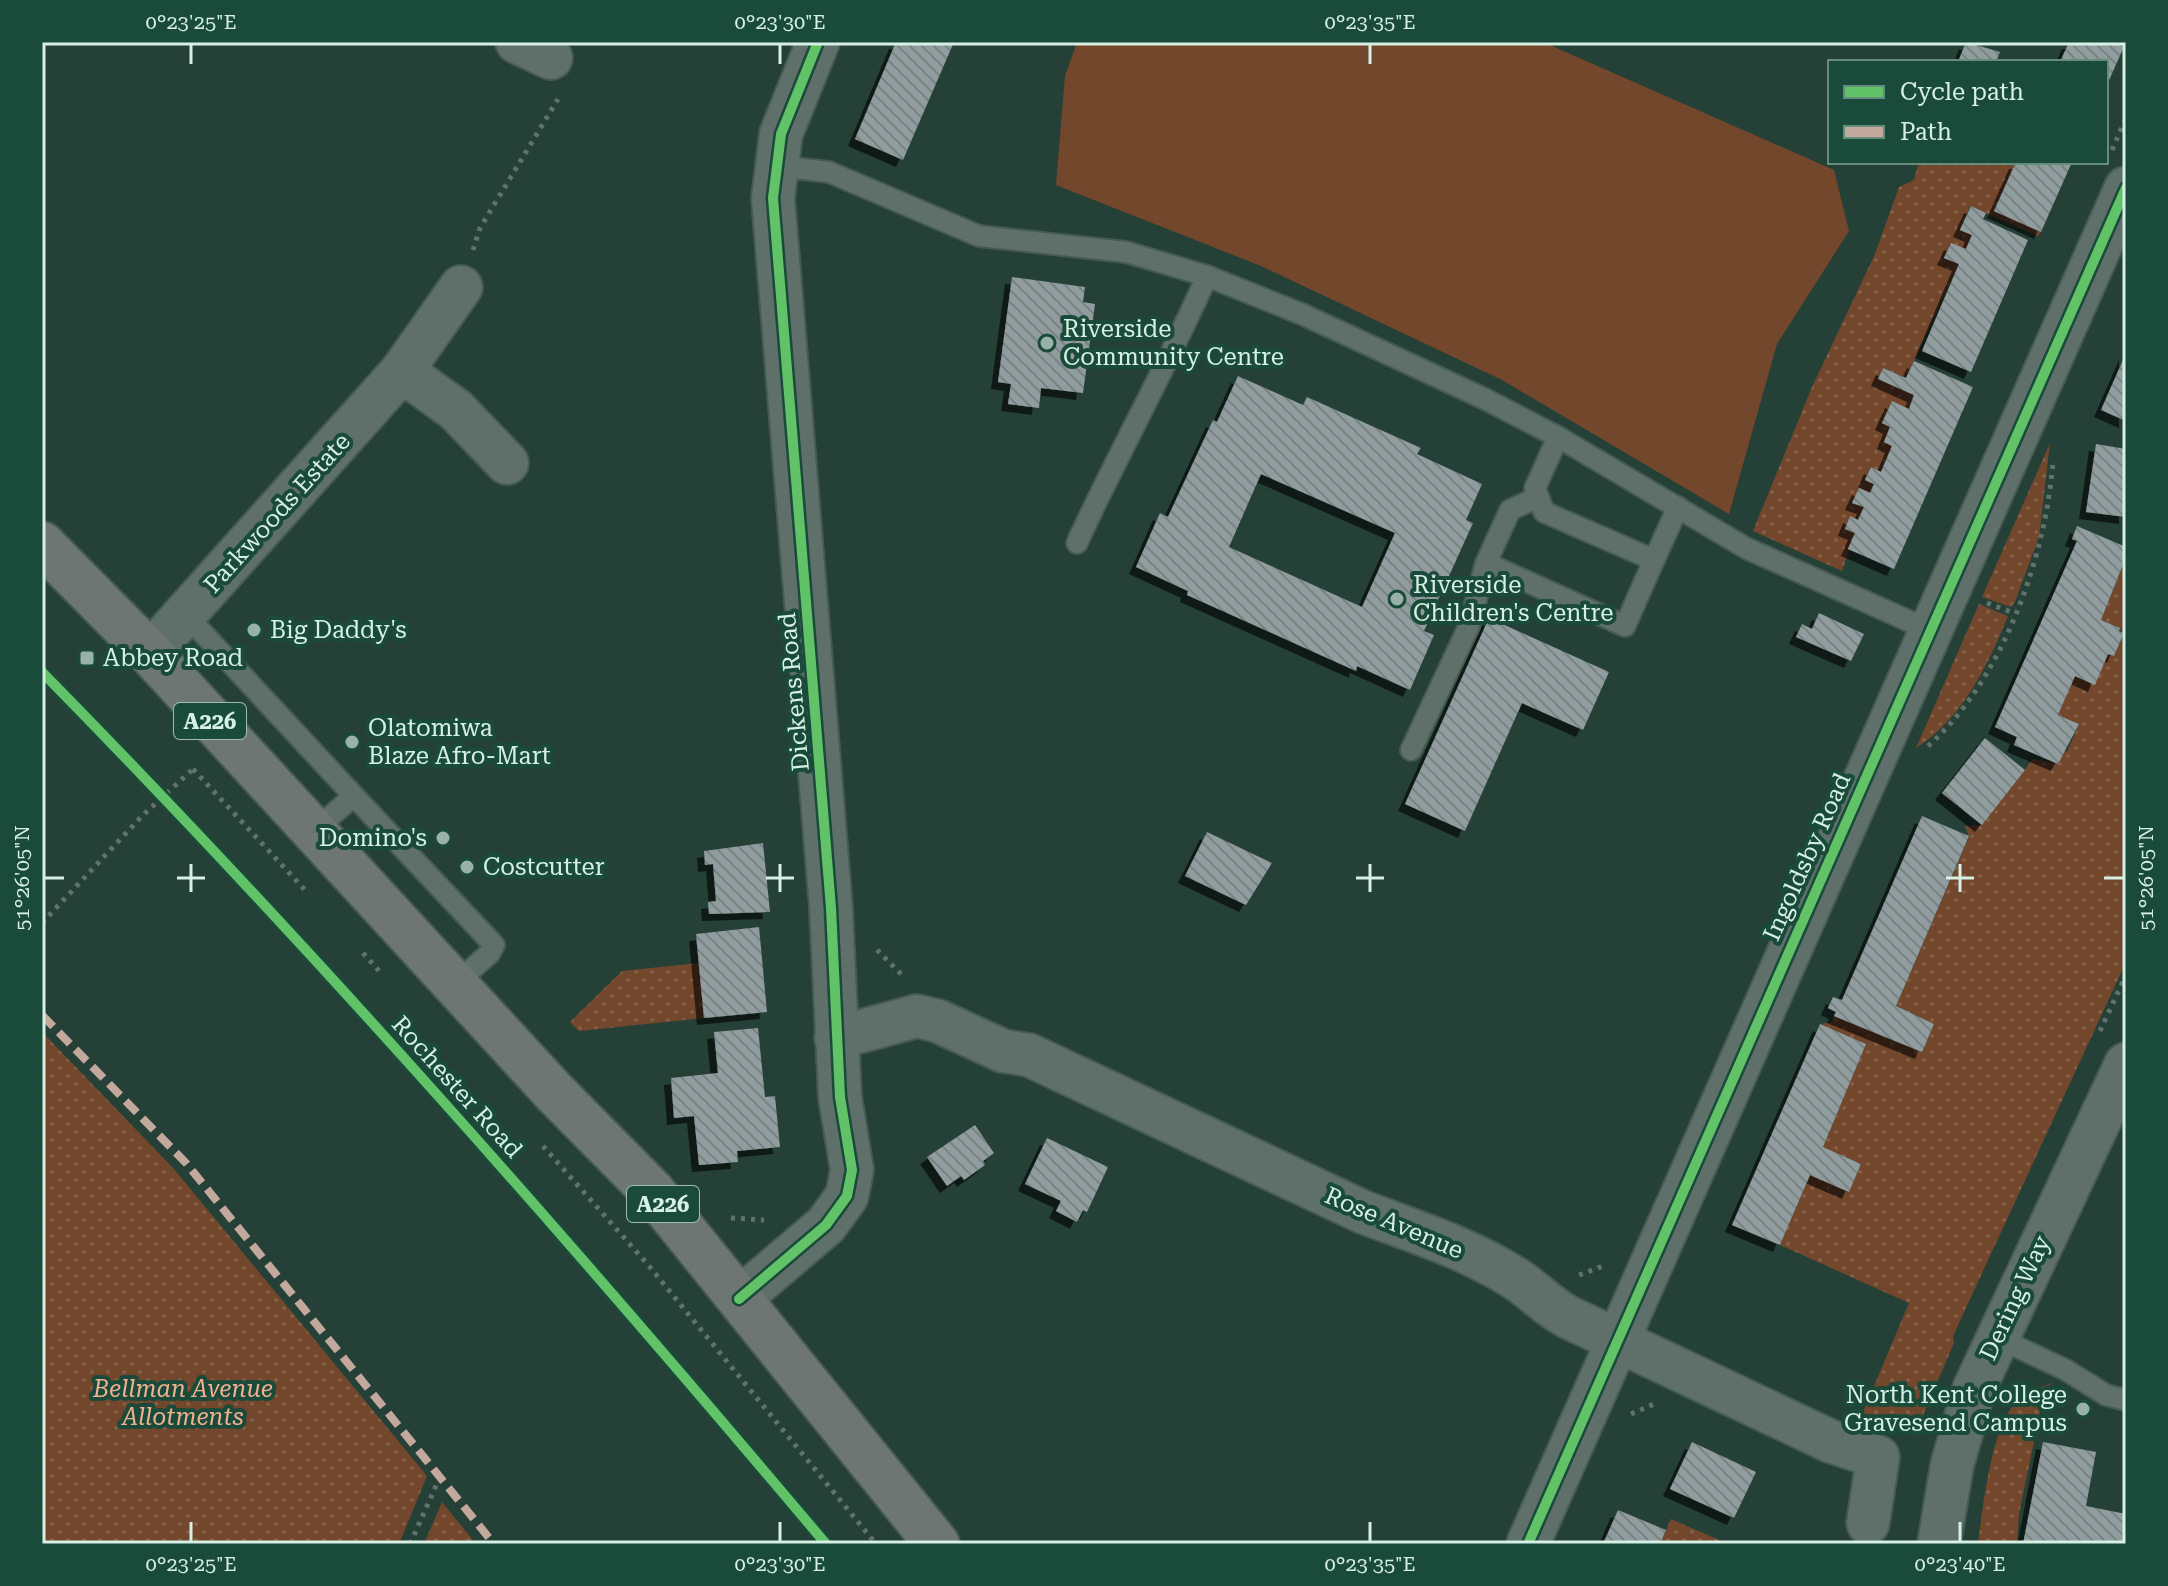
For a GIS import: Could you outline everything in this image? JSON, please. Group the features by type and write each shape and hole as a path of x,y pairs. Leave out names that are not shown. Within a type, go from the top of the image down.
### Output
{"main road":[{"name":"A226","path":"42,544 150,653 554,1092 653,1192 937,1544"}],"street":[{"name":"Dickens Road","path":"739,1299 816,1236 847,1196 851,1160 840,1097 831,908 774,208 776,166 784,124 818,42"},
{"name":"Ingoldsby Road","path":"1528,1544 1929,630 2117,175"},
{"name":"Parkwoods Estate","path":"150,653 402,371 461,287"},
{"path":"402,371 456,410 507,463"},
{"name":"Rose Avenue","path":"836,1038 917,1016 938,1021 1003,1051 1029,1055 1363,1212 1393,1221 1511,1275 1548,1306 1830,1441 1878,1457 1868,1523"},
{"name":"Dering Way","path":"1939,1544 1959,1437 1974,1389 2126,1064"}],"lane":[{"path":"776,166 829,172 979,236 1126,252 1246,289 1422,369 1558,437 1746,548 1929,630"},
{"path":"1077,543 1121,446 1138,423 1170,361 1207,276"},
{"path":"1558,437 1539,476 1536,498 1544,512 1654,560"},
{"path":"1411,750 1469,626 1486,563 1510,510 1536,498"},
{"path":"1486,563 1625,626 1678,507"},
{"path":"186,615 494,945 490,953 455,984"},
{"path":"312,832 354,796"},
{"path":"1996,1337 2066,1370 2106,1395 2126,1400"}],"path":[{"path":"461,287 480,228 526,157 535,56"},
{"path":"2117,175 2126,118"},
{"path":"1921,751 1951,723 1973,694 2014,613 2042,538 2054,449"},
{"path":"1975,599 2014,613"},
{"path":"193,769 310,896"},
{"path":"152,784 174,807"},
{"path":"42,923 163,795"},
{"path":"353,942 387,979"},
{"path":"871,943 898,973 919,985"},
{"path":"536,1140 649,1266 876,1544"},
{"path":"725,1215 738,1220 770,1220"},
{"path":"1569,1277 1585,1275 1610,1262"},
{"path":"1623,1421 1635,1411 1662,1402"},
{"path":"410,1544 440,1477"}],"green space":[{"path":"1077,42 1543,42 1834,170 1849,231 1777,344 1729,514 1502,380 1261,266 1056,185 1065,76"},
{"path":"1918,164 2015,164 1994,210 2041,232 2038,236 1970,206 1961,229 1972,235 1966,249 1950,244 1944,258 1959,264 1906,378 1883,368 1878,379 1914,395 1909,409 1891,402 1882,423 1890,427 1884,442 1892,446 1881,472 1870,468 1865,480 1874,484 1870,493 1859,488 1853,502 1864,507 1858,520 1850,517 1855,533 1842,571 1753,531 1812,387 1875,254 1899,187 1914,180"},
{"path":"2050,443 2039,537 2011,607 1982,597"},
{"path":"2126,557 2126,962 1953,1336 1954,1343 1921,1420 1911,1425 1861,1417 1909,1303 1780,1245 1810,1175 1849,1191 1861,1164 1823,1147 1866,1044 1820,1024 1832,1022 1834,1016 1922,1051 1934,1024 1896,1006 1969,837 1965,826 1982,825 2033,759 2058,764 2064,751 2067,752 2079,724 2058,715 2075,676 2108,654 2114,656 2124,634 2120,628 2101,620"},
{"path":"1979,604 2008,616 2000,635 1972,690 1947,722 1916,748"},
{"path":"699,963 704,1018 579,1031 570,1022 622,971"},
{"name":"Bellman Avenue Allotments","path":"42,1032 174,1169 427,1476 399,1544 42,1544"},
{"path":"2052,1383 2045,1389 2019,1514 2017,1544 1978,1544 1988,1474 2003,1422 2019,1401 2034,1390"},
{"path":"442,1502 476,1544 424,1544"},
{"path":"1671,1519 1728,1544 1660,1544"}],"building":[{"path":"896,42 954,42 903,160 855,139"},
{"path":"1966,42 2000,52 1997,60 1959,60"},
{"path":"2069,42 2126,42 2108,82 2108,60 2061,60"},
{"path":"2015,164 2071,164 2041,232 1994,211"},
{"path":"1971,206 1986,213 1983,219 2028,240 1971,372 1922,351 1959,264 1944,258 1951,243 1966,249 1972,235 1960,230"},
{"name":"Riverside Community Centre","path":"1012,277 1085,287 1083,302 1095,304 1083,393 1041,388 1039,408 1008,404 1011,384 998,382"},
{"path":"2126,353 2126,421 2101,410"},
{"path":"1914,361 1973,387 1894,569 1848,549 1855,533 1845,529 1850,516 1858,520 1864,507 1852,503 1859,488 1870,493 1874,484 1865,480 1871,467 1881,472 1892,446 1884,442 1890,427 1882,423 1892,401 1909,409 1914,395 1878,379 1883,368 1906,378"},
{"path":"1238,376 1303,405 1307,397 1421,448 1417,454 1482,484 1466,520 1473,523 1424,631 1434,635 1410,690 1357,666 1356,671 1187,595 1188,591 1136,567 1160,513 1168,517 1213,420 1217,422","holes":["1261,474 1395,533 1362,607 1229,547"]},
{"path":"2096,444 2126,449 2126,517 2086,512"},
{"path":"2077,526 2126,547 2126,557 2101,620 2124,633 2114,656 2108,654 2095,685 2075,676 2058,715 2079,724 2058,764 2014,745 2017,737 1995,727 2077,541 2072,539"},
{"path":"1819,613 1864,634 1851,661 1796,637 1802,624 1812,629"},
{"path":"1489,618 1609,672 1583,730 1522,703 1465,831 1405,804"},
{"path":"1985,738 2025,770 1982,825 1942,793"},
{"path":"1922,816 1969,836 1896,1006 1934,1024 1922,1052 1834,1016 1836,1012 1828,1008 1833,997 1842,1000"},
{"path":"1207,832 1272,863 1246,905 1185,876"},
{"path":"763,843 770,912 709,914 708,902 716,901 713,864 705,865 704,851"},
{"path":"759,927 767,1012 704,1018 696,934"},
{"path":"1820,1024 1866,1044 1823,1147 1861,1164 1849,1192 1810,1175 1780,1245 1732,1225"},
{"path":"758,1028 765,1097 775,1096 780,1147 737,1151 738,1162 699,1165 694,1116 674,1118 671,1078 718,1073 714,1032"},
{"path":"975,1125 994,1153 983,1161 985,1165 964,1180 961,1176 947,1186 927,1157"},
{"path":"1047,1138 1108,1167 1087,1212 1083,1210 1077,1222 1056,1211 1061,1201 1025,1184"},
{"path":"1692,1442 1756,1472 1734,1518 1670,1489"},
{"path":"2043,1442 2096,1452 2086,1506 2126,1514 2126,1544 2023,1544"},
{"path":"1618,1510 1666,1530 1660,1544 1603,1544"}],"marked path":[{"path":"42,1015 186,1163 494,1544"}],"cycle path":[{"path":"739,1299 826,1225 847,1196 852,1170 840,1097 831,908 773,198 781,134 818,42"},
{"path":"1528,1544 2126,188"},
{"name":"Rochester Road","path":"42,672 245,884 442,1100 826,1544"}],"place":[{"name":"Riverside Community Centre","path":"1047,343"},
{"name":"Riverside Children's Centre","path":"1397,599"},
{"name":"Big Daddy's","path":"254,630"},
{"name":"Abbey Road","path":"87,658"},
{"name":"Olatomiwa Blaze Afro-Mart","path":"352,742"},
{"name":"Domino's","path":"443,838"},
{"name":"Costcutter","path":"467,867"},
{"name":"North Kent College Gravesend Campus","path":"2083,1409"}]}
